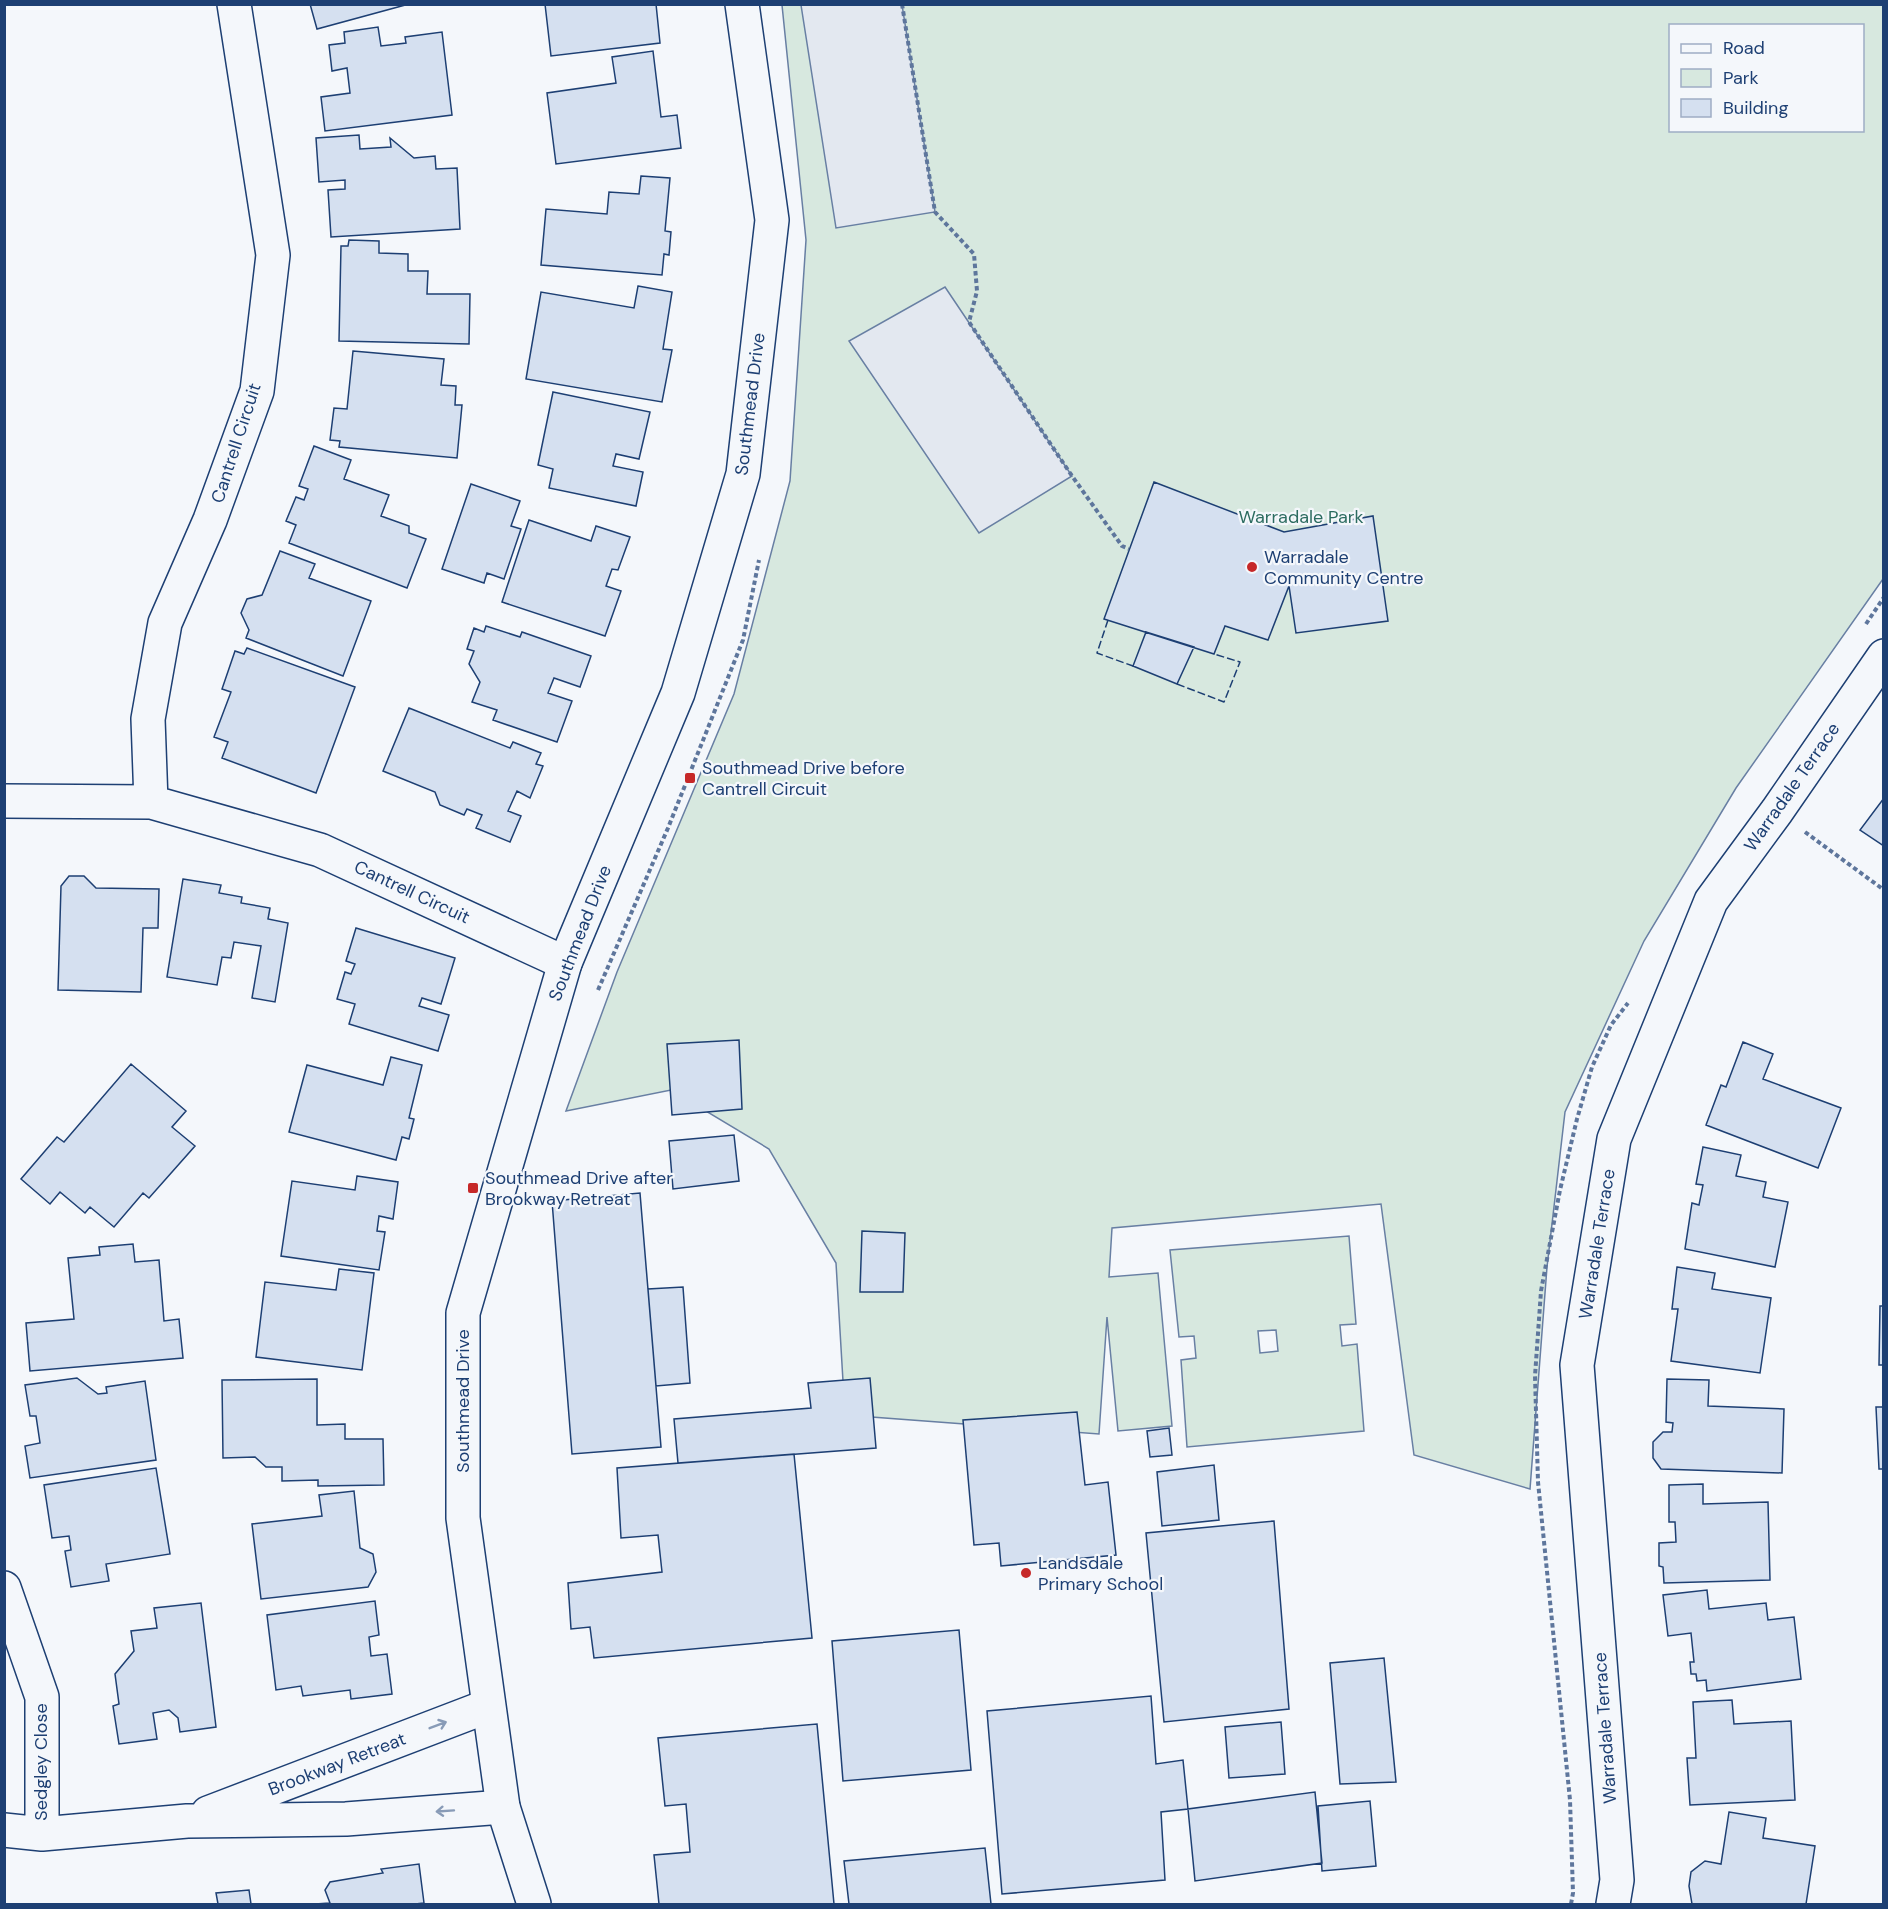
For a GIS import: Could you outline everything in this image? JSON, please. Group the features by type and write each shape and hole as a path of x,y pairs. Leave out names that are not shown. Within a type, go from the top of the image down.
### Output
{"street":[{"name":"Cantrell Circuit","path":"151,802 148,719 165,623 210,520 256,391 273,255 234,4"},
{"name":"Southmead Drive","path":"534,1905 503,1807 463,1518 463,1313 565,963 678,693 743,474 772,220 742,4"},
{"name":"Warradale Terrace","path":"1613,1905 1617,1880 1577,1365 1614,1139 1711,901 1777,811 1884,656"},
{"name":"Cantrell Circuit","path":"4,801 151,802 320,850 565,963"},
{"name":"Sedgley Close","path":"4,1588 42,1697 42,1834"},
{"name":"Brookway Retreat","path":"187,1821 488,1706"},
{"name":"Brookway Retreat","path":"4,1830 42,1834 187,1821 346,1819 503,1807"}],"path":[{"path":"902,4 935,213 974,254 977,291 969,322 1071,476 1122,546 1129,549"},
{"path":"595,997 672,818 743,640 759,558"},
{"path":"1777,811 1884,890"},
{"path":"1535,1376 1539,1482 1570,1800 1573,1893 1571,1905"}],"green space":[{"name":"Warradale Park","path":"782,5 1883,5 1883,579 1736,788 1644,941 1565,1112 1547,1267 1530,1489 1414,1455 1381,1204 1112,1228 1109,1277 1158,1273 1172,1426 1118,1431 1107,1317 1099,1434 845,1415 836,1263 769,1149 671,1090 566,1111 617,972 734,694 790,481 806,240"},
{"path":"1349,1236 1356,1324 1340,1325 1342,1346 1357,1344 1364,1431 1187,1447 1181,1360 1196,1358 1194,1336 1179,1337 1170,1250","holes":["1276,1330 1278,1351 1260,1353 1258,1331"]}],"shaded area":[{"path":"801,5 902,5 935,212 836,228"},
{"path":"945,287 1072,476 979,533 849,341"}],"building":[{"path":"310,4 409,4 317,29"},
{"path":"545,4 656,4 660,43 551,56"},
{"path":"378,27 381,46 406,43 405,37 442,32 452,115 325,131 321,97 350,93 347,68 332,71 329,45 345,43 344,32"},
{"path":"653,51 661,117 677,115 681,148 556,164 547,93 616,83 612,57"},
{"path":"359,135 360,149 391,147 390,138 414,158 435,156 436,169 457,168 460,229 331,237 328,190 345,189 345,180 319,182 316,138"},
{"path":"641,176 670,178 665,231 671,232 669,255 664,254 662,275 541,265 546,209 607,214 609,192 639,194"},
{"path":"349,240 379,241 379,253 408,254 408,271 428,271 427,294 470,294 469,344 339,341 341,246 348,246"},
{"path":"638,286 672,292 663,349 672,350 662,402 526,379 541,292 634,308"},
{"path":"353,351 444,359 441,385 456,386 455,405 462,405 457,458 339,447 340,441 330,440 334,408 347,409"},
{"path":"553,392 650,412 639,459 616,454 613,466 643,472 636,506 549,488 553,469 538,465"},
{"path":"314,446 351,460 344,479 389,495 381,516 409,526 409,533 426,539 407,588 289,543 296,525 286,521 296,497 304,500 308,489 299,486"},
{"name":"Warradale Community Centre","path":"1154,482 1284,532 1373,516 1388,621 1296,633 1289,586 1268,640 1225,626 1214,654 1104,619"},
{"path":"471,484 520,501 511,526 521,529 504,579 487,573 484,583 442,569"},
{"path":"529,520 591,541 596,526 630,537 618,570 612,569 606,586 621,591 605,636 502,602"},
{"path":"280,551 315,564 309,578 371,601 343,676 246,638 249,630 241,613 247,599 262,595"},
{"path":"486,626 520,637 522,632 591,656 580,687 554,678 548,693 572,701 557,742 493,720 497,710 472,702 480,682 469,664 474,651 467,649 474,628 484,632"},
{"path":"1146,632 1194,647 1177,684 1133,666"},
{"path":"247,648 355,687 316,793 222,758 228,742 214,737 231,692 222,689 235,651 244,654"},
{"path":"409,708 510,748 513,742 541,753 536,764 543,766 530,798 517,791 508,811 521,816 510,842 476,828 482,815 467,809 464,815 440,805 435,792 383,771"},
{"path":"1884,798 1884,846 1860,830"},
{"path":"69,876 84,876 96,888 159,889 158,928 143,928 141,992 58,990 61,886"},
{"path":"183,879 221,885 219,893 242,897 241,903 270,908 268,919 288,923 275,1002 252,998 261,946 234,942 231,958 222,957 217,985 167,977"},
{"path":"356,928 455,958 441,1004 422,998 419,1006 449,1015 438,1051 349,1024 355,1004 337,999 345,972 351,974 355,964 346,961"},
{"path":"739,1040 742,1109 672,1115 667,1044"},
{"path":"1743,1042 1773,1054 1763,1079 1841,1108 1818,1168 1706,1125 1721,1085 1726,1087"},
{"path":"391,1057 422,1065 409,1118 414,1119 409,1139 402,1137 396,1160 289,1132 307,1065 383,1085"},
{"path":"131,1064 186,1111 172,1127 195,1146 149,1198 143,1193 114,1227 90,1207 85,1213 60,1192 50,1204 21,1179 57,1137 64,1142"},
{"path":"734,1135 739,1181 673,1189 669,1141"},
{"path":"1703,1147 1741,1155 1736,1176 1766,1182 1763,1197 1788,1202 1775,1267 1685,1249 1692,1203 1699,1205 1703,1185 1696,1184"},
{"path":"357,1176 398,1182 393,1219 379,1216 377,1231 385,1232 379,1270 281,1256 292,1181 355,1190"},
{"path":"640,1193 661,1447 572,1454 552,1201"},
{"path":"862,1231 905,1233 903,1292 860,1292"},
{"path":"133,1244 135,1262 159,1260 164,1321 179,1319 183,1358 30,1371 26,1323 74,1319 68,1258 100,1255 99,1247"},
{"path":"1677,1267 1715,1273 1712,1289 1771,1298 1760,1373 1671,1361 1678,1309 1672,1309"},
{"path":"339,1269 374,1273 362,1370 256,1357 265,1282 336,1290"},
{"path":"683,1287 690,1383 656,1386 648,1289"},
{"path":"1880,1306 1884,1306 1884,1365 1879,1365"},
{"path":"77,1378 98,1394 107,1393 106,1387 145,1381 156,1460 30,1478 25,1446 40,1443 36,1416 30,1416 25,1385"},
{"path":"870,1378 876,1448 678,1463 674,1419 811,1408 808,1383"},
{"path":"317,1379 317,1425 345,1424 345,1439 383,1439 384,1485 318,1486 318,1480 282,1481 282,1467 266,1467 255,1457 223,1458 222,1380"},
{"path":"1667,1379 1709,1380 1708,1406 1784,1409 1782,1473 1661,1469 1653,1458 1653,1442 1663,1432 1672,1432 1673,1423 1666,1422"},
{"path":"1876,1407 1884,1407 1884,1469 1879,1469"},
{"path":"1077,1412 1085,1485 1108,1482 1116,1555 1001,1566 999,1543 974,1545 963,1420"},
{"path":"1169,1428 1172,1455 1150,1457 1147,1431"},
{"path":"794,1454 812,1638 594,1658 590,1627 571,1629 568,1583 662,1572 658,1535 621,1538 617,1468"},
{"path":"1214,1465 1219,1520 1162,1526 1157,1472"},
{"path":"156,1468 170,1554 106,1564 109,1581 71,1587 65,1551 71,1550 69,1536 52,1538 44,1485"},
{"path":"1703,1484 1703,1504 1768,1502 1770,1580 1664,1583 1663,1567 1659,1566 1659,1543 1676,1542 1675,1522 1669,1522 1669,1485"},
{"path":"354,1491 360,1548 373,1554 376,1572 368,1587 261,1599 252,1524 322,1516 319,1495"},
{"path":"1274,1521 1289,1709 1164,1722 1146,1533"},
{"path":"1707,1590 1709,1609 1766,1603 1768,1620 1794,1617 1801,1679 1707,1691 1706,1680 1697,1681 1696,1674 1691,1674 1690,1662 1694,1662 1691,1633 1668,1636 1663,1595"},
{"path":"375,1601 379,1635 369,1637 371,1656 387,1654 392,1694 351,1699 350,1690 303,1696 301,1686 276,1690 267,1615"},
{"path":"201,1603 216,1727 180,1732 178,1718 169,1710 153,1713 157,1739 119,1744 113,1706 119,1704 115,1674 134,1651 131,1631 157,1628 154,1608"},
{"path":"959,1630 971,1770 843,1781 832,1641"},
{"path":"1384,1658 1396,1782 1340,1784 1330,1663"},
{"path":"1151,1696 1156,1764 1183,1760 1188,1809 1161,1812 1165,1880 1002,1894 987,1711"},
{"path":"1732,1700 1734,1724 1791,1721 1795,1800 1690,1805 1687,1758 1696,1758 1693,1702"},
{"path":"1281,1722 1285,1774 1229,1778 1225,1727"},
{"path":"817,1724 834,1904 659,1904 654,1855 690,1852 686,1804 665,1806 658,1738"},
{"path":"1315,1792 1322,1863 1195,1881 1188,1809"},
{"path":"1370,1801 1376,1866 1322,1871 1318,1806"},
{"path":"1729,1812 1766,1818 1763,1838 1815,1846 1806,1904 1692,1904 1689,1886 1691,1872 1705,1861 1721,1864"},
{"path":"985,1848 991,1904 849,1904 844,1861"},
{"path":"419,1864 424,1903 315,1904 330,1903 325,1890 330,1882 383,1873 381,1869"},
{"path":"249,1890 251,1904 218,1904 216,1893"}],"fence":[{"path":"1108,620 1097,653 1133,666"},
{"path":"1177,684 1224,702 1240,662 1214,654"}],"place":[{"name":"Warradale Community Centre","path":"1252,567"},
{"name":"Southmead Drive before Cantrell Circuit","path":"690,778"},
{"name":"Southmead Drive after Brookway Retreat","path":"473,1188"},
{"name":"Landsdale Primary School","path":"1026,1573"}]}
